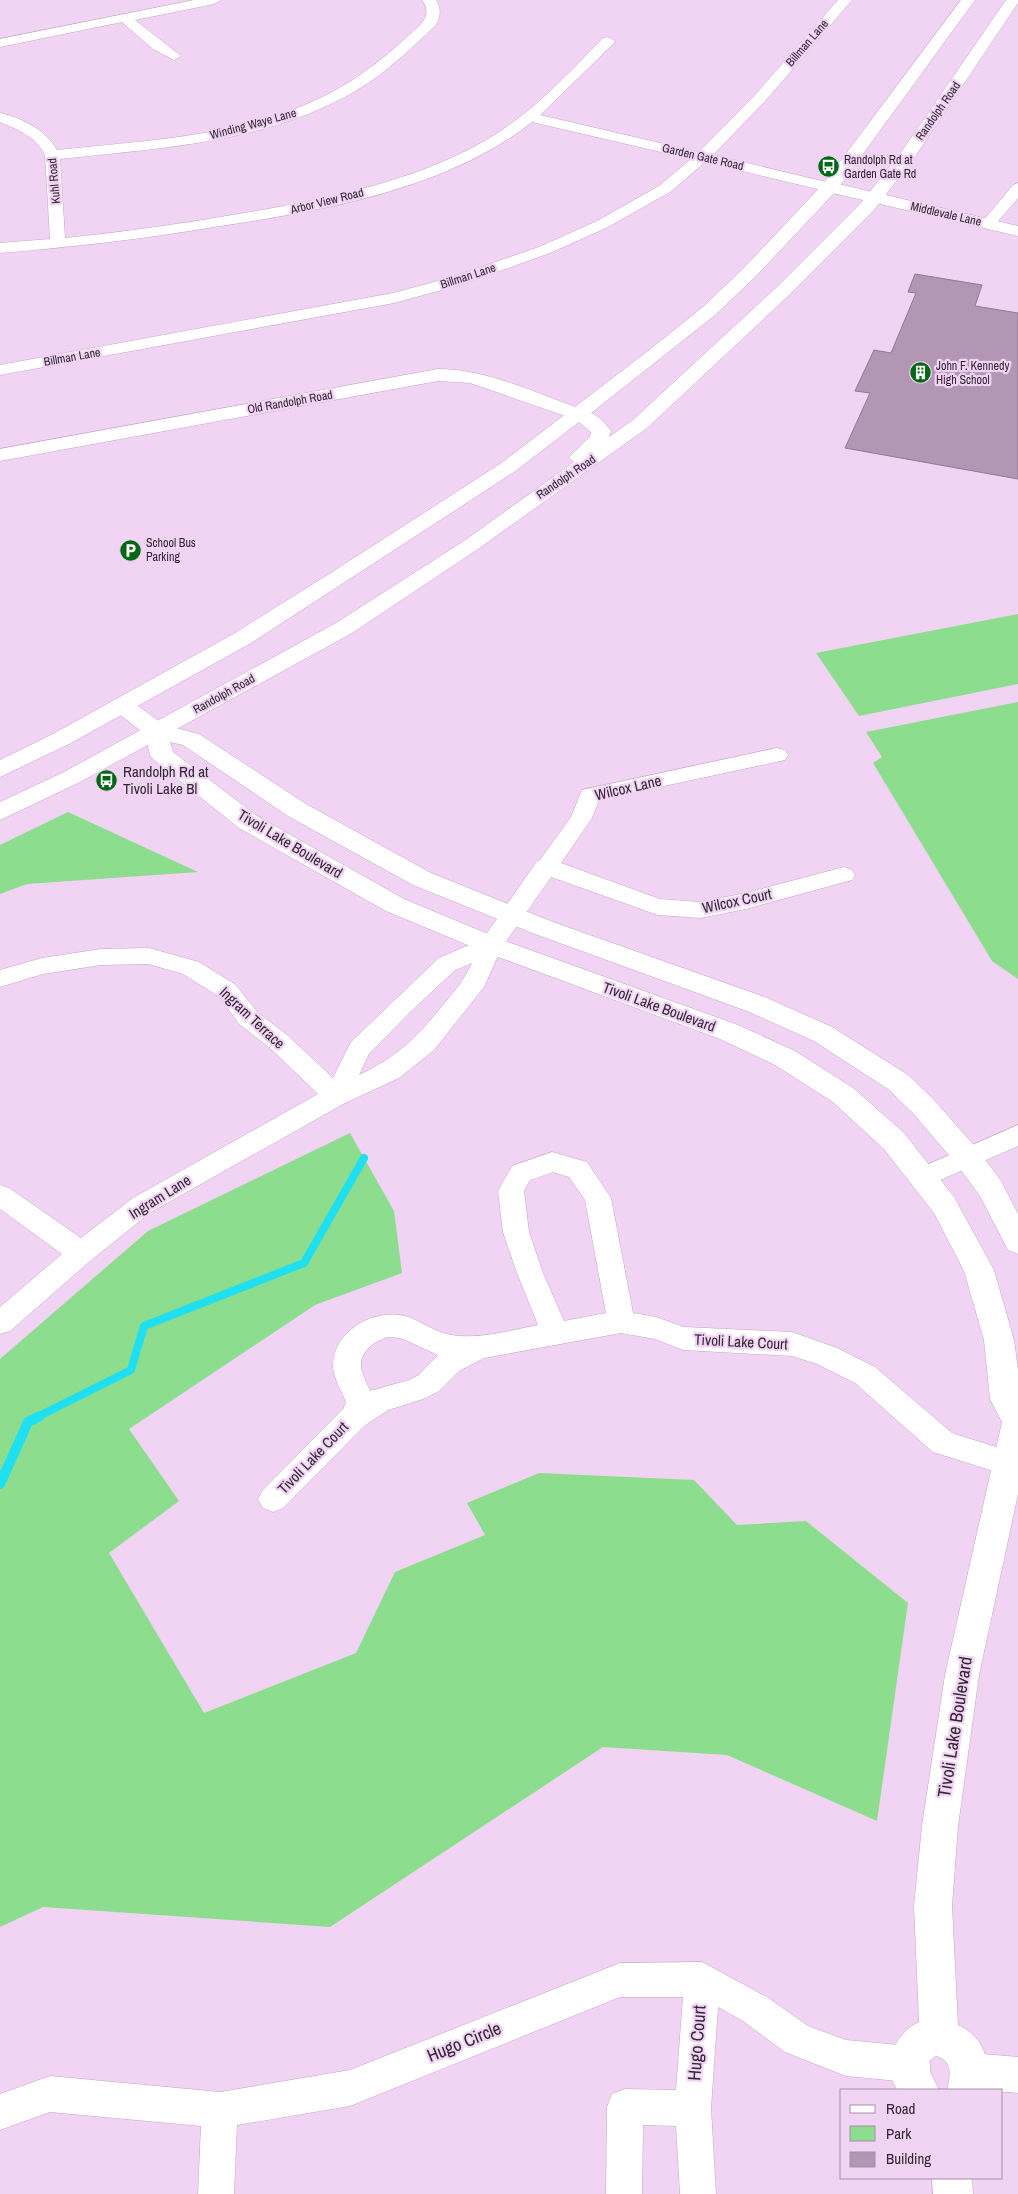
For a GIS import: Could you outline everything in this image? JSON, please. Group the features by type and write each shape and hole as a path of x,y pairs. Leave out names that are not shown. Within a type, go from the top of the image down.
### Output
{"main road":[{"path":"0,770 61,739 242,638 334,581 483,484 660,352 709,312 750,272 830,187 968,0"},
{"name":"Randolph Road","path":"0,812 72,777 344,628 471,545 624,437 719,352 783,291 875,198 941,108 1013,0"},
{"name":"Garden Gate Road","path":"830,187 875,198"},
{"name":"Middlevale Lane","path":"875,198 1018,231"},
{"path":"624,437 611,422 610,412 660,352"},
{"name":"Old Randolph Road","path":"0,455 438,375 457,375 474,378 577,414 591,420 599,427 601,434 599,439 534,499"},
{"path":"122,705 156,731 191,739 298,810 422,879 512,915 756,1004 823,1034 898,1082 923,1106 968,1158 991,1189 1018,1242"},
{"name":"Tivoli Lake Boulevard","path":"156,731 162,755 248,822 395,905 491,945 729,1032 784,1058 843,1095 894,1141 944,1205 979,1270 999,1340 1006,1399 1018,1421 962,1675 940,1826 933,1906 939,2037"},
{"path":"914,2077 915,2047 921,2041 930,2037 939,2037 949,2039 958,2045 970,2062 970,2082"},
{"path":"952,2179 953,2194"}],"street":[{"path":"0,43 214,0"},
{"name":"Winding Waye Lane","path":"52,155 224,134 284,118 351,88 378,70 431,22 434,12 433,4 429,0"},
{"name":"Billman Lane","path":"0,370 394,298 444,285 531,255 604,224 667,187 703,157 723,138 846,0"},
{"path":"125,18 158,46 174,56"},
{"name":"Arbor View Road","path":"0,248 58,244 169,230 294,210 388,186 432,171 483,147 530,117 608,41"},
{"name":"Kuhl Road","path":"0,117 35,133 48,144 52,155 58,244"},
{"name":"Garden Gate Road","path":"530,117 830,187"},
{"path":"988,224 1018,188"},
{"name":"Wilcox Lane","path":"512,915 545,866 581,818 590,795 777,756"},
{"name":"Wilcox Court","path":"545,866 658,907 700,910 844,875"},
{"name":"Ingram Lane","path":"0,1323 81,1253 142,1206 336,1096 390,1071 425,1044 476,981 491,945 512,915"},
{"path":"336,1096 360,1048 402,1006 447,964 491,945"},
{"name":"Ingram Terrace","path":"5,978 42,966 101,957 149,956 191,968 228,992 248,1018 278,1042 336,1096"},
{"path":"922,1178 1018,1135"},
{"path":"553,1333 552,1325 530,1273 516,1232 511,1190 521,1173 552,1162 578,1169 598,1198 621,1322"},
{"path":"0,1195 81,1253"},
{"name":"Tivoli Lake Court","path":"354,1417 360,1402 347,1367 350,1352 359,1338 374,1329 389,1326 404,1327 445,1346 479,1347 621,1322 656,1328 683,1338 792,1344 827,1356 865,1374 944,1443 1009,1462"},
{"name":"Tivoli Lake Court","path":"273,1499 354,1417 380,1400 416,1390 429,1383 449,1363 479,1347"},
{"path":"702,1979 754,2009 798,2040 846,2058 914,2077"},
{"name":"Hugo Court","path":"698,2194 693,2108 702,1979"},
{"name":"Hugo Circle","path":"0,2112 50,2094 220,2110 350,2088 620,1980 702,1979"},
{"path":"970,2082 983,2072 1018,2075"},
{"path":"624,2194 625,2106 693,2108"},
{"path":"216,2194 220,2110"}],"green space":[{"path":"1018,614 1018,684 859,716 816,653"},
{"path":"1018,702 1018,979 992,961 873,763 882,757 866,732"},
{"path":"68,812 198,872 27,884 0,894 0,845"},
{"path":"350,1133 394,1211 402,1273 315,1305 129,1429 179,1501 109,1553 204,1713 356,1653 395,1572 485,1535 467,1503 539,1473 694,1480 737,1525 806,1521 908,1603 877,1821 727,1755 603,1747 330,1927 43,1907 0,1927 0,1359 148,1231"}],"building":[{"name":"John F. Kennedy High School","path":"915,274 982,285 975,306 1018,313 1018,479 845,448 870,393 855,391 874,350 891,353 916,293 908,292"}],"waterway":[{"path":"37,1417 131,1370 144,1326 304,1263 364,1158"},
{"path":"0,1484 28,1422 40,1416"}],"place":[{"name":"Randolph Rd at Garden Gate Rd","path":"828,167"},
{"name":"John F. Kennedy High School","path":"920,373"},
{"name":"School Bus Parking","path":"130,550"},
{"name":"Randolph Rd at Tivoli Lake Bl","path":"107,781"}]}
